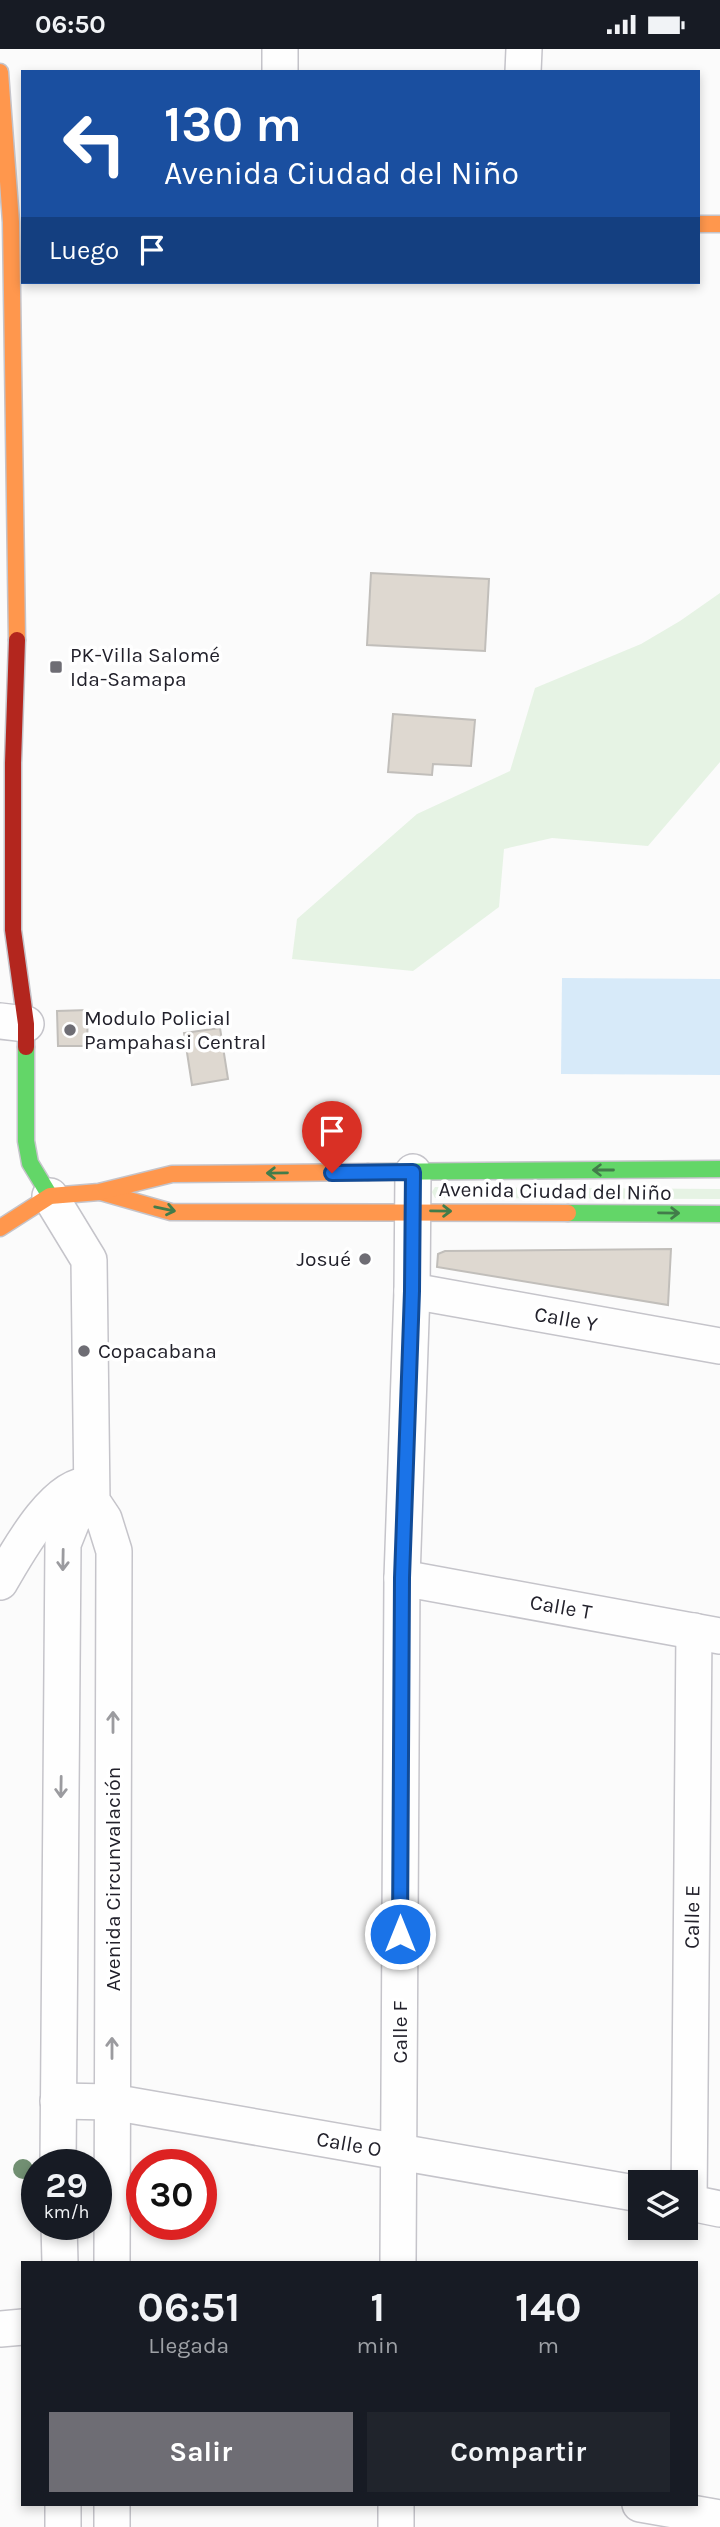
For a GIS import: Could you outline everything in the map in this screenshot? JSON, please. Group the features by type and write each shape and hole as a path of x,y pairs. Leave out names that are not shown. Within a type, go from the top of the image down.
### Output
{"main road":[{"name":"Avenida Circunvalación","path":"0,72 11,222 8,508 17,666 6,763 13,930 13,1023 30,1163 50,1196"},
{"path":"700,224 720,224"},
{"name":"Avenida Ciudad del Niño","path":"0,1228 50,1196 99,1192 172,1174 720,1169"},
{"name":"Avenida Ciudad del Niño","path":"99,1192 171,1212 720,1214"}],"street":[{"path":"280,49 280,70"},
{"path":"523,70 524,49"},
{"name":"Calle F","path":"398,2261 402,1578 412,1291 413,1172"},
{"name":"Avenida Circunvalación","path":"50,1196 89,1260 93,1493 114,1551 112,2261"},
{"name":"Calle Y","path":"412,1291 720,1346"},
{"path":"0,1582 26,1538 65,1494 81,1485 93,1493 73,1520 63,1544 58,2149"},
{"name":"Calle T","path":"402,1578 707,1633"},
{"name":"Calle E","path":"698,2205 707,1633"},
{"name":"Calle O","path":"58,2101 112,2102 628,2192"},
{"path":"59,2240 60,2261"},
{"path":"0,2329 21,2327"},
{"path":"63,2506 63,2527"},
{"path":"112,2506 112,2527"},
{"path":"396,2506 396,2527"},
{"path":"645,2506 676,2519 720,2518"}],"green space":[{"path":"720,593 720,762 648,846 552,838 504,849 499,907 413,971 292,959 297,919 417,814 510,771 535,688 641,644"},
{"path":"435,1187 720,1189 720,1199 435,1198 432,1192"}],"water":[{"path":"562,978 720,979 720,1075 561,1074"}],"building":[{"path":"371,573 489,579 485,651 367,645"},
{"path":"393,714 475,720 471,766 433,764 432,775 388,772"},
{"path":"88,1010 87,1046 58,1046 57,1011"},
{"path":"220,1028 228,1079 192,1085 184,1033"},
{"path":"671,1249 668,1305 437,1267 438,1254 445,1251"}],"traffic: fast":[{"path":"26,1047 26,1141 30,1163 50,1196"},
{"path":"368,1172 720,1169"},
{"path":"568,1213 720,1214"}],"traffic: slow":[{"path":"0,72 11,222 17,640"},
{"path":"700,224 720,224"},
{"path":"0,1228 50,1196 99,1192 172,1174 368,1172"},
{"path":"101,1192 171,1212 568,1213"}],"traffic: jam":[{"path":"17,640 13,763 13,930 26,1024 26,1047"}],"place":[{"name":"PK-Villa Salomé Ida-Samapa","path":"56,667"},
{"name":"Modulo Policial Pampahasi Central","path":"70,1030"},
{"name":"Josué","path":"365,1259"},
{"name":"Copacabana","path":"84,1351"}],"route":[{"path":"332,1173 413,1172 412,1291 402,1578 400,1934"}]}
